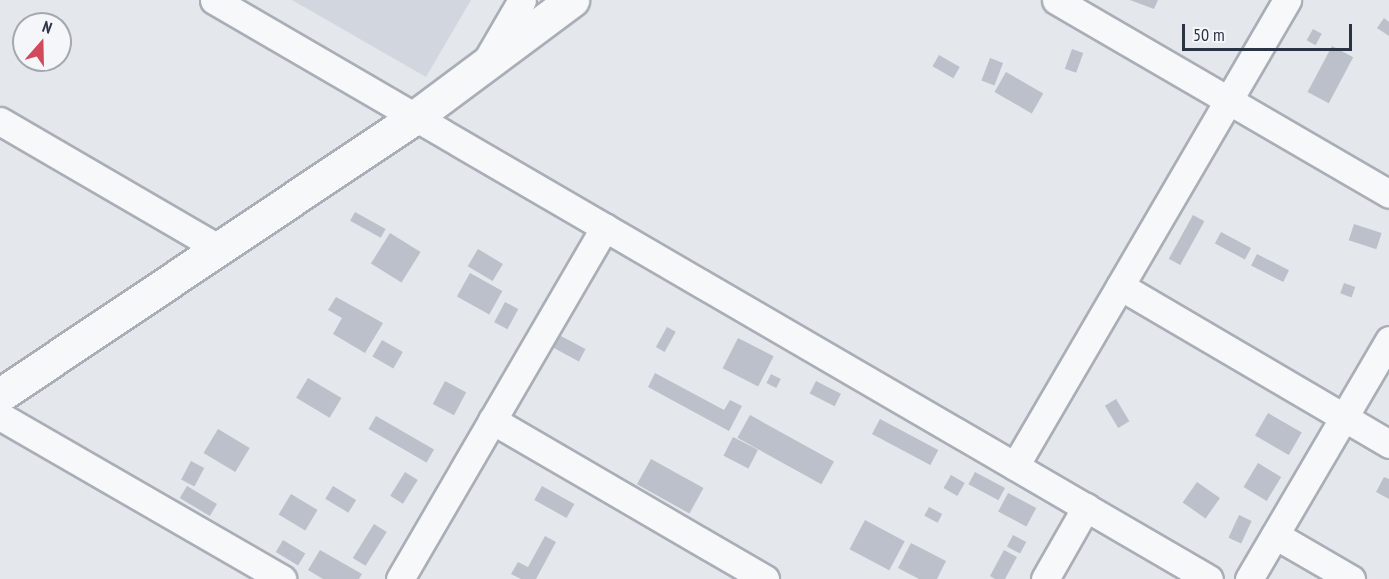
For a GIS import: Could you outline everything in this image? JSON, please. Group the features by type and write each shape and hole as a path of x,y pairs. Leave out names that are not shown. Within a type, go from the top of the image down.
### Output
{"street":[{"path":"214,0 1209,579"},
{"path":"484,66 522,0"},
{"path":"0,395 415,117 572,0"},
{"path":"1056,0 1389,194"},
{"path":"1015,466 1287,0"},
{"path":"0,121 220,249"},
{"path":"400,579 605,227"},
{"path":"1120,286 1389,444"},
{"path":"1249,579 1389,340"},
{"path":"0,416 282,579"},
{"path":"492,420 765,579"},
{"path":"1045,579 1086,507"},
{"path":"1275,535 1351,579"}],"shaded area":[{"path":"292,0 471,0 426,77"}],"building":[{"path":"1130,0 1158,0 1154,9"},
{"path":"1384,18 1389,22 1389,36 1377,28"},
{"path":"1313,29 1322,34 1315,45 1307,40"},
{"path":"1332,46 1353,57 1329,103 1308,92"},
{"path":"1072,49 1083,53 1076,73 1065,69"},
{"path":"939,55 960,67 953,78 932,66"},
{"path":"990,58 1003,63 994,85 981,80"},
{"path":"1006,72 1043,93 1032,113 994,92"},
{"path":"355,212 386,229 381,238 350,221"},
{"path":"1193,215 1204,221 1180,265 1169,259"},
{"path":"1354,224 1382,233 1376,249 1349,240"},
{"path":"1221,232 1251,248 1245,259 1215,243"},
{"path":"390,233 421,252 401,283 371,264"},
{"path":"478,249 503,264 493,281 468,266"},
{"path":"1257,254 1289,270 1283,282 1251,266"},
{"path":"470,273 502,291 489,315 457,297"},
{"path":"1344,283 1355,287 1352,297 1340,293"},
{"path":"336,297 383,323 365,353 333,334 342,318 328,310"},
{"path":"505,302 518,309 507,329 494,322"},
{"path":"667,327 676,332 665,352 656,347"},
{"path":"559,335 585,349 579,361 552,347"},
{"path":"738,338 774,356 758,386 723,368"},
{"path":"382,340 403,352 393,368 372,356"},
{"path":"655,373 724,410 730,400 742,406 729,431 648,387"},
{"path":"771,374 781,379 776,388 766,383"},
{"path":"308,378 341,398 330,418 296,398"},
{"path":"445,381 466,392 454,415 433,404"},
{"path":"816,381 841,394 835,406 810,393"},
{"path":"1116,399 1129,421 1118,428 1105,406"},
{"path":"1268,413 1302,432 1289,455 1255,436"},
{"path":"750,415 834,462 821,484 737,438"},
{"path":"376,416 434,450 427,462 368,429"},
{"path":"880,419 938,450 930,465 872,434"},
{"path":"218,429 250,448 235,472 204,453"},
{"path":"733,437 758,450 748,468 723,456"},
{"path":"651,459 703,488 689,513 637,484"},
{"path":"191,461 204,468 194,487 181,480"},
{"path":"1258,463 1281,477 1267,501 1244,487"},
{"path":"405,472 418,480 403,504 390,496"},
{"path":"975,472 1005,488 998,500 968,484"},
{"path":"951,475 965,483 957,496 944,488"},
{"path":"1384,477 1389,479 1389,499 1376,492"},
{"path":"1197,482 1220,498 1206,519 1183,502"},
{"path":"187,486 217,504 210,516 180,498"},
{"path":"333,486 356,500 348,513 325,499"},
{"path":"542,486 574,504 567,518 534,500"},
{"path":"1008,493 1036,508 1026,527 998,512"},
{"path":"291,494 318,510 305,531 279,515"},
{"path":"929,507 942,514 938,523 924,516"},
{"path":"1239,515 1252,521 1241,544 1228,538"},
{"path":"865,520 905,541 889,570 850,549"},
{"path":"374,524 387,532 366,566 353,558"},
{"path":"1013,535 1026,542 1020,554 1007,546"},
{"path":"545,536 556,542 536,579 521,579 511,574 518,562 528,567"},
{"path":"283,540 305,553 298,565 276,552"},
{"path":"911,543 946,561 937,579 919,579 898,568"},
{"path":"320,550 362,574 359,579 323,579 308,570"},
{"path":"1004,550 1017,557 1005,579 995,579 990,576"}]}
